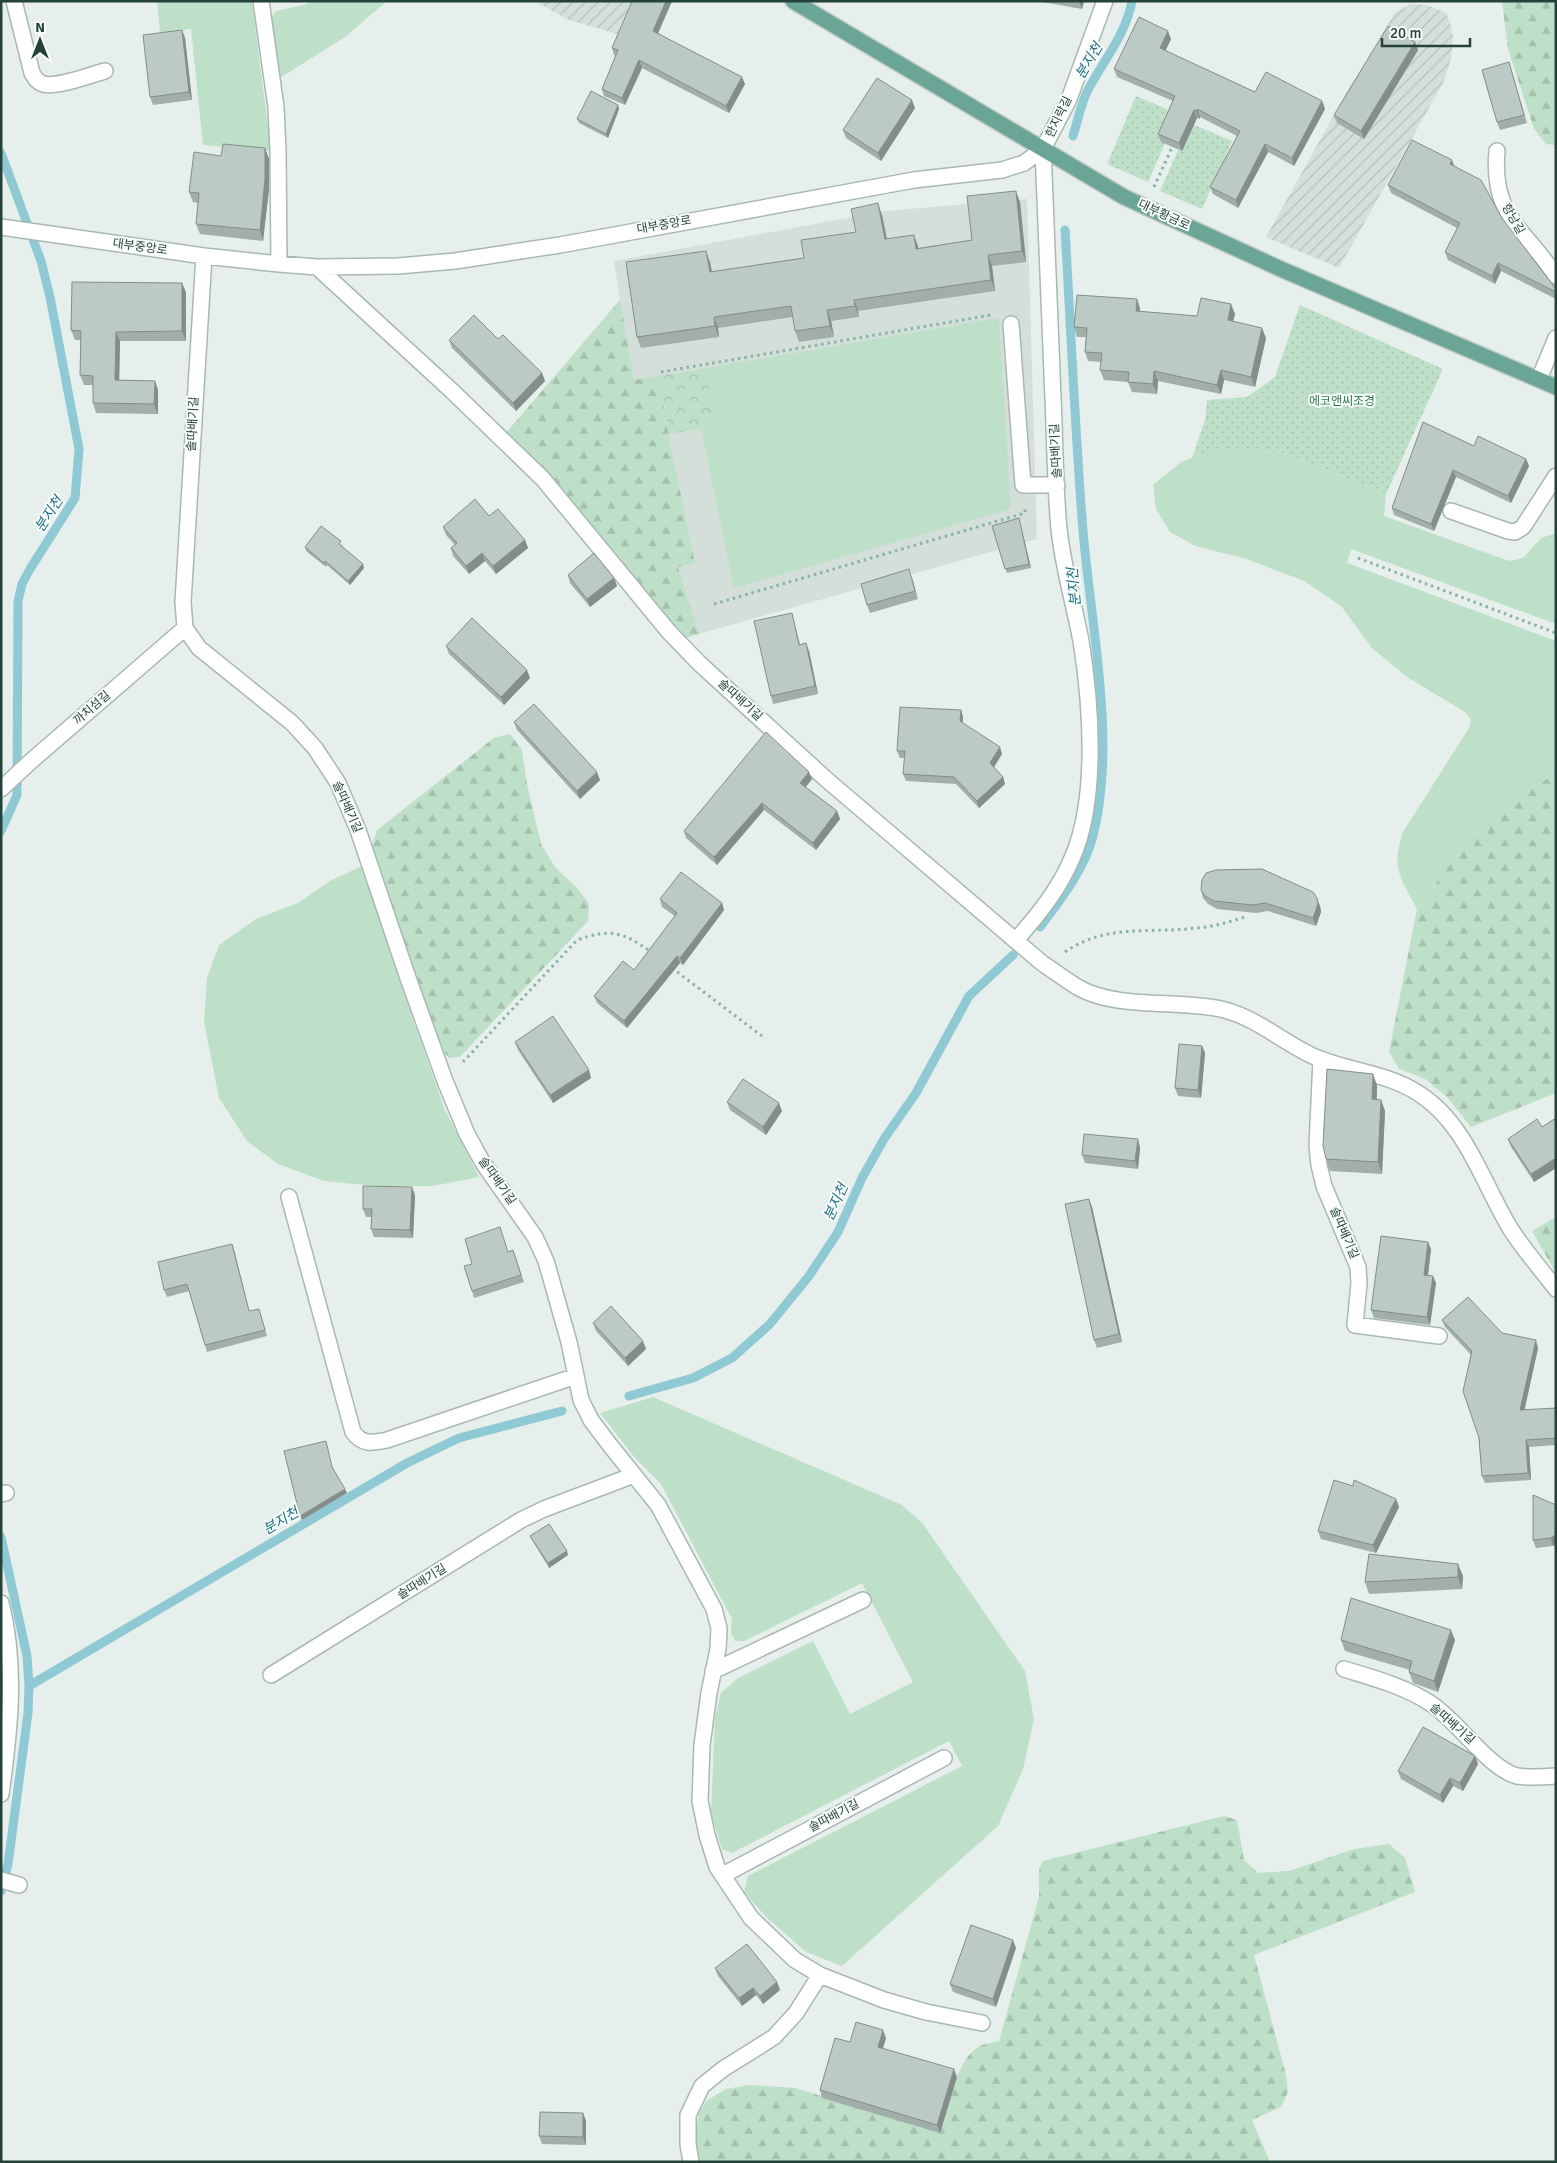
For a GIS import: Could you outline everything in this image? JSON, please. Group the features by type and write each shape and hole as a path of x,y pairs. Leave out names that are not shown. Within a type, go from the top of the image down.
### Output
{"main road":[{"name":"대부황금로","path":"793,1 1124,197 1440,338 1556,387"}],"street":[{"path":"14,1 32,73 37,81 44,84 54,84 106,71"},
{"path":"262,1 276,107 279,264"},
{"name":"한지락길","path":"1043,149 1069,99 1105,1"},
{"name":"대부중앙로","path":"1,227 204,256 279,264 317,267 398,266 455,261 560,245 914,180 1002,170 1024,162 1043,149"},
{"name":"솔따배기길","path":"1016,940 1043,910 1074,855 1081,832 1090,755 1089,719 1081,644 1059,530 1043,149"},
{"name":"항낭길","path":"1497,151 1497,182 1508,214 1518,230 1556,276"},
{"name":"솔따배기길","path":"204,256 183,602 185,628 199,648 292,723 315,748 338,783 358,830 445,1081 468,1134 483,1163 521,1214 535,1237 546,1261 560,1309 581,1400 609,1444 658,1505 714,1609 719,1628 718,1649 702,1746 700,1801 707,1835 718,1867 750,1918 795,1960 820,1974 884,2000 926,2012 982,2023"},
{"name":"솔따배기길","path":"317,267 452,391 543,479 669,632 700,664 827,780 1048,967 1080,989 1099,996 1223,1010 1246,1017 1306,1053 1333,1065 1400,1083 1419,1093 1445,1115 1468,1148 1511,1230 1556,1288"},
{"path":"1011,324 1023,486 1057,485"},
{"path":"1539,379 1556,338"},
{"path":"1451,511 1515,532 1524,527 1556,476"},
{"name":"까치섬길","path":"2,788 185,628"},
{"name":"솔따배기길","path":"1321,1059 1317,1146 1319,1165 1324,1186 1358,1268 1359,1283 1355,1325 1439,1336"},
{"path":"289,1197 353,1432 359,1440 371,1444 387,1440 576,1376"},
{"name":"솔따배기길","path":"271,1676 521,1520 544,1509 634,1475"},
{"path":"713,1671 863,1600"},
{"path":"1,1603 10,1654 12,1693 1,1794"},
{"name":"솔따배기길","path":"1344,1669 1390,1684 1430,1703 1459,1726 1500,1768 1517,1776 1556,1776"},
{"name":"솔따배기길","path":"723,1875 944,1758"},
{"path":"1,1880 19,1885"},
{"path":"691,2162 688,2144 688,2115 702,2086 723,2069 774,2037 796,2014 820,1974"}],"path":[{"path":"1153,190 1176,137"},
{"path":"661,372 1011,312 1011,324"},
{"path":"714,604 1025,513 1023,486"},
{"path":"1358,558 1556,633"},
{"path":"1048,967 1076,945 1095,936 1121,931 1196,928 1246,917"},
{"path":"445,1081 577,940 595,933 613,932 631,938 653,953"},
{"path":"668,965 762,1036"}],"shaded area":[{"path":"534,1 631,1 617,34 569,20"},
{"path":"1411,4 1427,5 1446,13 1453,37 1451,59 1444,81 1339,268 1266,237 1341,102 1395,13"},
{"path":"1027,199 1037,539 685,638 549,475 507,432 620,300 614,261 885,211"}],"green space":[{"path":"157,1 252,1 271,151 203,145 191,29 160,33"},
{"path":"311,1 387,1 345,37 280,78 270,20 276,11 304,5"},
{"path":"1502,1 1556,1 1556,145 1546,144 1534,129 1508,49"},
{"path":"1136,96 1178,114 1148,182 1107,164"},
{"path":"1190,123 1232,141 1202,209 1160,191"},
{"path":"620,300 634,380 659,376 670,443 695,563 678,567 699,634 685,638 549,475 507,432"},
{"name":"에코앤씨조경","path":"1300,305 1443,369 1386,494 1284,453 1219,448 1192,458 1205,420 1207,400 1247,397 1275,377"},
{"path":"999,318 1011,509 734,588 701,429 716,426 706,368"},
{"path":"706,368 716,426 669,434 659,376"},
{"path":"1219,448 1284,453 1386,494 1384,516 1509,561 1523,558 1541,538 1556,533 1556,624 1351,549 1347,563 1556,641 1556,773 1528,791 1467,841 1417,909 1399,872 1399,845 1403,832 1469,728 1471,719 1465,712 1407,677 1372,648 1341,606 1304,581 1247,559 1195,546 1170,532 1156,509 1153,485 1181,462"},
{"path":"510,734 522,750 527,784 541,844 555,867 577,888 589,904 588,921 460,1057 450,1058 440,1050 372,846 377,830 494,738"},
{"path":"1556,773 1556,1093 1471,1127 1447,1097 1425,1079 1399,1069 1389,1052 1417,909 1467,841 1528,791"},
{"path":"364,865 405,996 444,1108 479,1177 433,1186 375,1186 324,1181 278,1164 247,1141 219,1098 204,1022 207,978 219,945 256,919 298,903 330,881"},
{"path":"1556,1217 1556,1273 1532,1231"},
{"path":"653,1397 902,1505 923,1524 1025,1671 1034,1719 1023,1769 998,1826 842,1966 806,1952 765,1916 744,1892 748,1876 962,1766 949,1741 732,1853 722,1849 711,1813 715,1718 721,1693 738,1678 813,1641 850,1714 913,1682 862,1583 744,1641 735,1641 731,1633 732,1619 661,1484 635,1458 600,1413"},
{"path":"1224,1816 1237,1820 1244,1860 1258,1873 1289,1871 1354,1849 1389,1844 1405,1858 1415,1892 1254,1955 1286,2075 1288,2092 1281,2107 1252,2120 1270,2162 698,2162 696,2130 699,2113 706,2101 726,2089 749,2085 795,2088 940,2132 949,2098 965,2061 980,2046 999,2041 1039,1897 1039,1870 1043,1861"}],"building":[{"path":"632,1 666,1 653,31 742,77 726,106 639,60 622,98 602,89 618,50 612,48"},
{"path":"1139,17 1168,31 1160,48 1255,92 1266,72 1322,101 1292,158 1265,144 1236,200 1210,187 1240,131 1197,109 1196,111 1194,110 1179,143 1158,134 1175,96 1114,69"},
{"path":"1388,26 1415,42 1361,131 1334,115"},
{"path":"182,30 189,92 150,97 143,35"},
{"path":"1509,62 1524,115 1497,122 1482,70"},
{"path":"877,78 912,100 878,153 843,130"},
{"path":"591,91 618,105 606,134 577,119"},
{"path":"1412,140 1452,160 1450,164 1481,180 1502,218 1556,289 1556,292 1498,263 1492,276 1445,252 1460,223 1388,185"},
{"path":"223,144 265,148 265,179 260,230 196,224 199,193 189,192 194,152 221,156"},
{"path":"1016,191 1022,251 988,255 991,280 854,300 855,306 827,310 830,326 795,331 791,306 714,317 715,326 637,337 626,262 706,251 710,272 804,258 801,240 856,232 851,209 878,203 885,239 914,235 916,249 972,240 967,196"},
{"path":"72,282 182,283 182,331 116,332 115,380 155,381 154,404 93,403 93,376 80,375 81,331 71,330"},
{"path":"1077,295 1137,299 1136,311 1197,316 1201,298 1231,304 1228,320 1262,328 1251,377 1221,370 1217,385 1154,371 1153,384 1128,382 1129,372 1100,370 1102,353 1085,352 1087,328 1074,327"},
{"path":"474,315 498,339 503,335 542,373 513,403 449,340"},
{"path":"1423,422 1474,446 1478,436 1526,459 1508,496 1453,470 1431,524 1392,508"},
{"path":"475,499 489,516 498,509 525,540 493,566 482,553 466,566 451,548 457,543 443,527"},
{"path":"1019,518 1029,564 1005,569 992,526"},
{"path":"321,526 341,541 339,544 363,564 348,581 305,547"},
{"path":"594,553 614,578 587,599 568,575"},
{"path":"909,569 915,591 867,605 861,584"},
{"path":"792,613 799,645 806,643 815,686 771,696 754,621"},
{"path":"472,618 527,670 501,697 446,646"},
{"path":"534,704 597,772 577,791 514,722"},
{"path":"900,707 961,710 960,721 1000,747 990,763 1003,777 977,801 954,777 903,774 905,751 897,751"},
{"path":"766,732 809,772 800,783 837,811 813,843 762,803 714,857 684,831"},
{"path":"1262,869 1313,892 1318,904 1313,918 1265,903 1253,905 1214,901 1205,896 1201,890 1202,880 1206,873 1216,870"},
{"path":"681,872 722,903 680,958 677,956 624,1021 594,996 623,961 634,970 677,913 660,899"},
{"path":"553,1016 589,1070 550,1095 515,1042"},
{"path":"1179,1044 1202,1046 1198,1090 1175,1088"},
{"path":"1327,1069 1373,1074 1372,1099 1381,1100 1378,1162 1326,1159 1323,1146"},
{"path":"743,1079 779,1103 763,1127 727,1102"},
{"path":"1556,1118 1556,1158 1531,1174 1508,1139 1537,1119 1542,1127"},
{"path":"1084,1134 1138,1139 1135,1161 1082,1155"},
{"path":"363,1186 412,1187 410,1230 371,1229 372,1209 363,1209"},
{"path":"1089,1199 1119,1334 1094,1340 1065,1204"},
{"path":"500,1227 508,1252 513,1250 521,1275 472,1291 464,1266 472,1264 465,1239"},
{"path":"1381,1236 1428,1242 1424,1275 1433,1276 1427,1317 1371,1310"},
{"path":"232,1244 249,1311 259,1309 265,1330 205,1345 187,1284 164,1290 158,1262"},
{"path":"1468,1297 1502,1333 1536,1340 1520,1410 1556,1408 1556,1438 1526,1440 1528,1473 1482,1476 1479,1438 1463,1391 1472,1351 1442,1320"},
{"path":"611,1306 643,1341 625,1358 593,1323"},
{"path":"326,1441 332,1467 345,1489 300,1516 284,1451"},
{"path":"1334,1480 1353,1486 1354,1480 1396,1499 1373,1545 1318,1531"},
{"path":"1533,1495 1556,1505 1556,1534 1551,1538 1533,1540"},
{"path":"549,1524 567,1551 548,1563 530,1536"},
{"path":"1369,1554 1458,1564 1458,1577 1365,1582"},
{"path":"1351,1598 1451,1630 1434,1681 1409,1672 1412,1661 1341,1640"},
{"path":"1423,1727 1475,1756 1460,1783 1450,1778 1440,1795 1398,1771"},
{"path":"971,1925 1013,1940 993,1999 950,1984"},
{"path":"747,1944 777,1982 760,1996 753,1988 739,1998 715,1968"},
{"path":"856,2022 883,2030 878,2047 954,2069 937,2125 820,2090 835,2038 850,2042"},
{"path":"540,2112 583,2113 583,2137 539,2136"}],"waterway":[{"name":"분지천","path":"1073,136 1086,93 1120,36 1132,1"},
{"name":"분지천","path":"1,153 41,261 50,297 79,449 75,498 30,569 22,584 18,601 17,795 1,831"},
{"name":"분지천","path":"1040,927 1071,884 1089,849 1100,800 1103,762 1100,684 1080,493 1065,230"},
{"name":"분지천","path":"629,1396 693,1378 732,1358 770,1324 809,1276 838,1232 862,1178 884,1139 916,1093 969,996 1013,955"},
{"name":"분지천","path":"29,1686 407,1463 459,1438 562,1411"},
{"name":"분지천","path":"1,1537 27,1656 29,1686 28,1713 8,1864 1,1891"}]}
